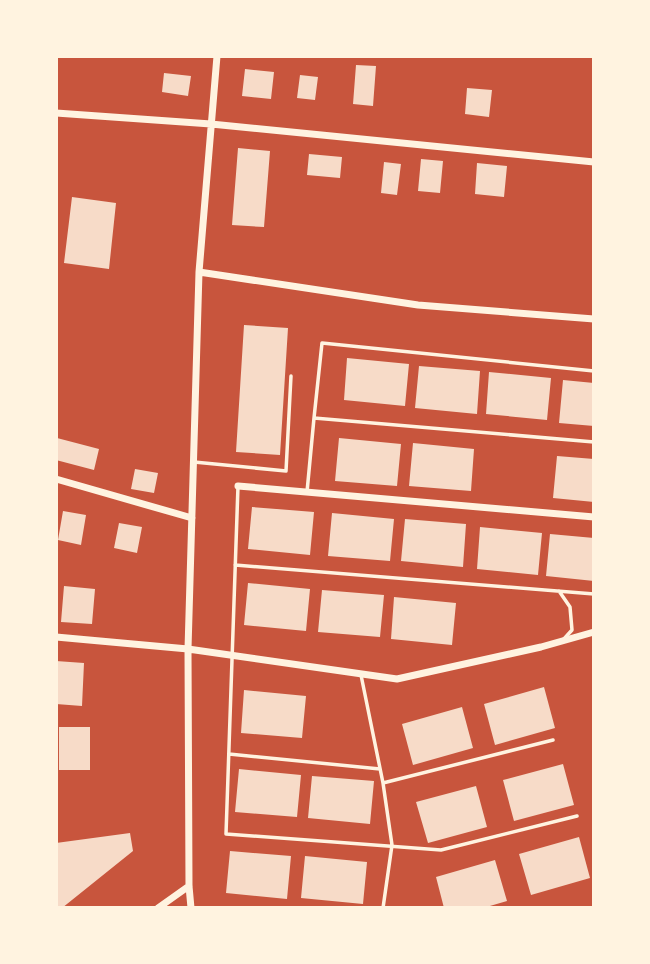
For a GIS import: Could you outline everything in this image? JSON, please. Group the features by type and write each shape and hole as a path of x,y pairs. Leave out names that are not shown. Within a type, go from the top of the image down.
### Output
{"street":[{"path":"191,908 188,649 199,272 217,56"},
{"path":"56,114 211,124 594,162"},
{"path":"199,272 418,305 594,319"},
{"path":"56,479 192,518"},
{"path":"238,486 594,517"},
{"path":"56,637 188,649 397,679 594,632"},
{"path":"158,908 189,886"}],"lane":[{"path":"307,492 322,343 594,371"},
{"path":"194,462 286,471 291,376"},
{"path":"314,418 594,442"},
{"path":"238,486 226,834 441,850 577,816"},
{"path":"234,565 594,594"},
{"path":"559,591 570,607 572,630 562,641"},
{"path":"361,674 383,783 392,845 383,908"},
{"path":"383,783 553,740"},
{"path":"228,754 380,769"}],"building":[{"path":"356,65 376,66 373,106 353,104"},
{"path":"245,69 274,72 271,99 242,96"},
{"path":"164,73 191,76 188,96 162,92"},
{"path":"300,75 318,77 315,100 297,98"},
{"path":"467,88 492,90 489,117 465,114"},
{"path":"238,148 270,151 264,227 232,225"},
{"path":"309,154 342,157 340,178 307,175"},
{"path":"421,159 443,161 440,193 418,191"},
{"path":"384,162 401,164 397,195 381,193"},
{"path":"477,163 507,166 504,197 475,194"},
{"path":"72,197 116,203 109,269 64,263"},
{"path":"244,325 288,328 280,455 236,452"},
{"path":"347,358 409,364 405,406 344,400"},
{"path":"419,366 480,371 477,414 415,408"},
{"path":"489,372 551,378 547,420 486,414"},
{"path":"563,380 594,383 594,426 559,423"},
{"path":"57,438 99,449 94,470 56,460"},
{"path":"339,438 401,444 397,486 335,481"},
{"path":"413,443 474,449 471,491 409,486"},
{"path":"557,456 594,459 594,502 553,498"},
{"path":"135,469 158,473 154,493 131,489"},
{"path":"252,507 314,512 310,555 248,549"},
{"path":"63,511 86,515 81,545 58,540"},
{"path":"332,513 394,519 390,561 328,556"},
{"path":"405,519 466,524 463,567 401,561"},
{"path":"119,523 142,527 137,553 114,548"},
{"path":"480,527 542,533 538,575 477,569"},
{"path":"550,534 594,538 594,581 546,576"},
{"path":"248,583 310,589 306,631 244,625"},
{"path":"64,586 95,589 92,624 61,622"},
{"path":"322,590 384,595 380,637 318,632"},
{"path":"394,597 456,603 452,645 391,639"},
{"path":"56,661 84,663 82,706 56,704"},
{"path":"544,687 555,728 495,745 484,704"},
{"path":"244,690 306,696 302,738 241,733"},
{"path":"462,707 473,748 413,765 402,724"},
{"path":"59,727 90,727 90,770 59,770"},
{"path":"563,764 574,805 514,821 503,780"},
{"path":"239,769 301,775 297,817 235,812"},
{"path":"312,776 374,781 370,824 308,818"},
{"path":"476,786 487,827 428,843 416,802"},
{"path":"130,833 133,851 62,908 56,908 56,843"},
{"path":"579,837 590,878 531,895 519,854"},
{"path":"230,851 291,856 287,899 226,893"},
{"path":"305,856 367,862 363,904 301,898"},
{"path":"495,860 507,901 483,908 444,908 436,877"}]}
